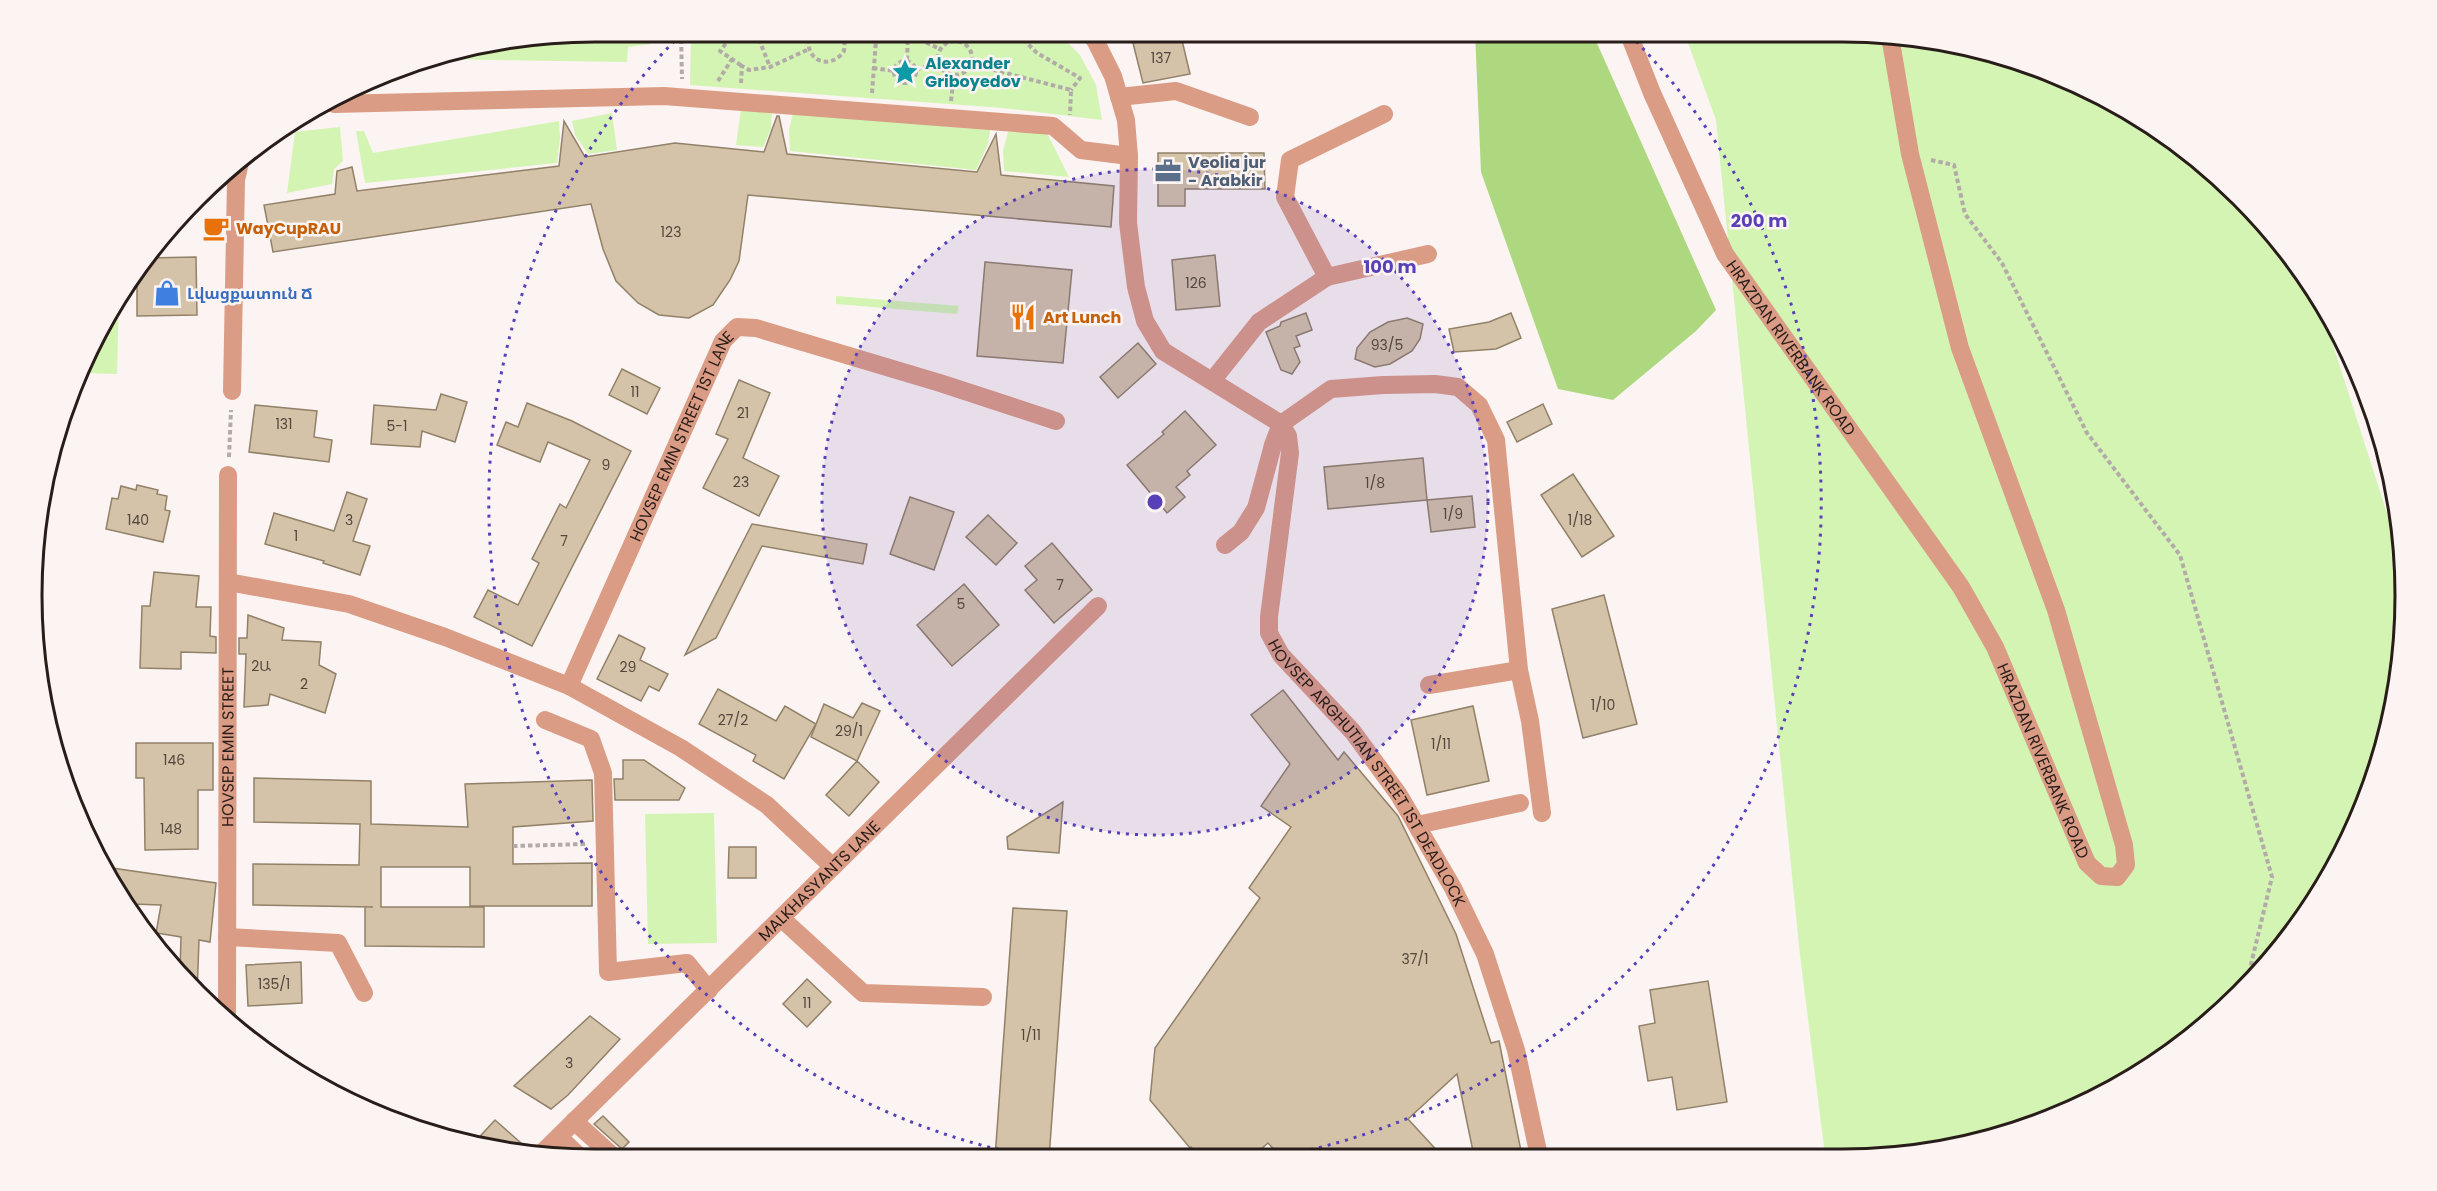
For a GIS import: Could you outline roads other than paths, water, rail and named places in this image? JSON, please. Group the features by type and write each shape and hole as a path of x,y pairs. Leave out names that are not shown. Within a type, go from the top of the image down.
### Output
{"street":[{"path":"1096,42 1113,76 1126,120 1129,156 1128,223 1136,287 1145,321 1163,351 1281,424"},
{"name":"HRAZDAN RIVERBANK ROAD","path":"1632,42 1652,93 1725,254 1961,587 1995,647 2087,863 2101,876 2117,878 2126,865 2124,845 2056,610 1960,348 1910,154 1891,44"},
{"path":"1119,98 1176,91 1250,117"},
{"path":"361,97 664,96 1053,126 1081,150 1129,156"},
{"path":"1327,277 1285,197 1290,160 1384,114"},
{"path":"232,392 237,174"},
{"path":"1212,381 1259,322 1327,277 1428,254"},
{"name":"HOVSEP EMIN STREET 1ST LANE","path":"569,686 723,341 737,327 767,331 1056,421"},
{"path":"1225,545 1241,532 1256,508 1281,424 1331,389 1394,384 1435,384 1458,387 1479,405 1496,440 1519,670 1530,721 1542,813"},
{"name":"HOVSEP ARGHUTIAN STREET 1ST DEADLOCK","path":"1281,424 1288,436 1290,453 1273,575 1269,633 1281,656 1353,732 1399,795 1453,888 1485,954 1516,1050 1537,1149"},
{"name":"HOVSEP EMIN STREET","path":"227,1008 228,475"},
{"path":"228,582 349,604 445,637 569,686 681,748 767,805 833,867"},
{"name":"MALKHASYANTS LANE","path":"548,1147 1098,606"},
{"path":"1429,685 1519,670"},
{"path":"545,720 591,739 603,773 608,972 687,963 709,990"},
{"path":"1417,825 1520,802"},
{"path":"781,918 862,993 982,997"},
{"path":"227,937 338,943 364,993"},
{"path":"574,1121 605,1149"},
{"path":"558,1137 570,1148"}],"place":[{"name":"Alexander Griboyedov","path":"905,72"},
{"name":"Veolia jur - Arabkir","path":"1168,171"},
{"name":"WayCupRAU","path":"216,228"},
{"name":"Լվացքատուն Ճ","path":"167,293"},
{"name":"Art Lunch","path":"1023,317"}]}
